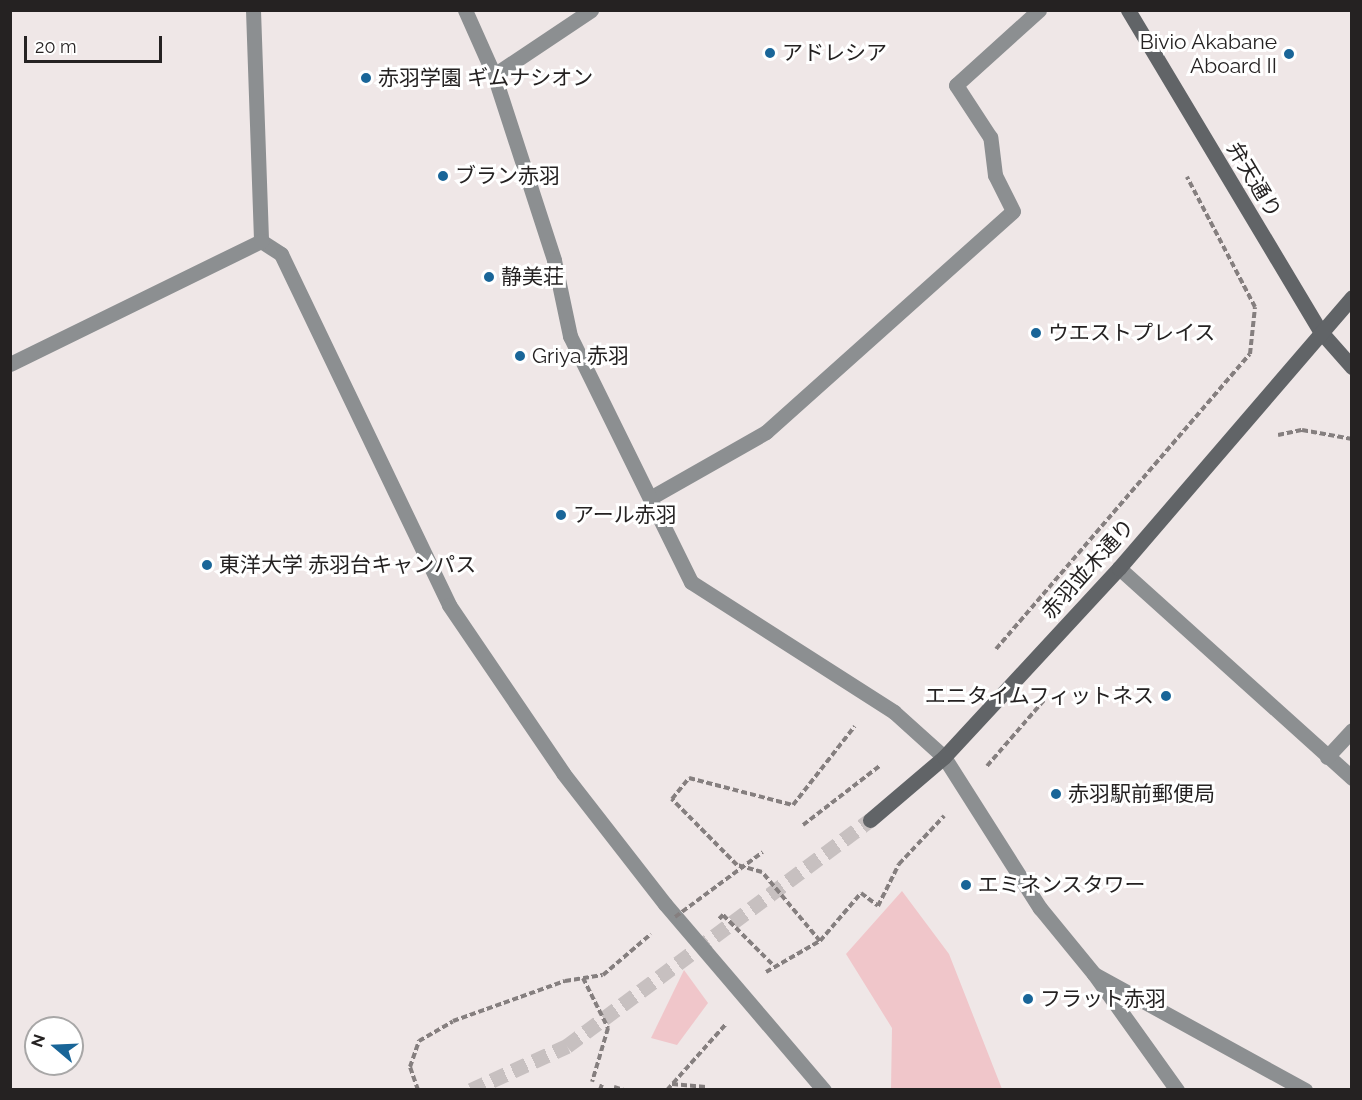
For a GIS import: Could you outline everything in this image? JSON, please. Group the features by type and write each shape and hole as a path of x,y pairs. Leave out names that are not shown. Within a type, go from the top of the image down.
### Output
{"street":[{"path":"253,10 261,241"},
{"path":"465,10 494,75 554,260 570,336 691,582 894,712 944,757 1040,908 1094,974 1177,1089"},
{"path":"494,75 591,10"},
{"path":"650,498 766,432 1013,212 995,175 990,138 956,85 1039,10"},
{"name":"弁天通り","path":"1128,10 1321,332 1352,367"},
{"path":"10,364 261,241"},
{"path":"261,241 281,254 449,605 562,773 675,917 824,1089"},
{"name":"赤羽並木通り","path":"870,819 944,757 1119,567 1352,297"},
{"path":"1119,567 1352,778"},
{"path":"1327,757 1352,730"},
{"path":"1094,974 1305,1089"}],"path":[{"path":"990,656 1238,372 1250,354 1255,307"},
{"path":"820,941 762,872 737,865 672,799 689,778 793,805 859,721"},
{"path":"803,825 886,760"},
{"path":"773,965 820,941 861,893 878,906 899,864 947,812"},
{"path":"675,917 764,852"},
{"path":"418,1089 410,1067 419,1041 453,1021 583,978 603,975 656,929"},
{"path":"583,978 608,1028 592,1082"},
{"path":"667,1089 733,1017"},
{"path":"671,1084 706,1086"},
{"path":"614,1087 624,1089"}],"shaded area":[{"path":"902,891 949,954 1002,1089 891,1089 892,1028 846,954"},
{"path":"684,970 708,1003 677,1045 651,1038"}],"tunnel":[{"path":"471,1090 567,1046 870,820"}],"place":[{"name":"アドレシア","path":"770,53"},
{"name":"Bivio Akabane Aboard II","path":"1289,54"},
{"name":"赤羽学園 ギムナシオン","path":"366,78"},
{"name":"ブラン赤羽","path":"443,176"},
{"name":"静美荘","path":"489,277"},
{"name":"ウエストプレイス","path":"1036,333"},
{"name":"Griya 赤羽","path":"520,356"},
{"name":"アール赤羽","path":"561,515"},
{"name":"東洋大学 赤羽台キャンパス","path":"207,565"},
{"name":"エニタイムフィットネス","path":"1166,696"},
{"name":"赤羽駅前郵便局","path":"1056,794"},
{"name":"エミネンスタワー","path":"966,885"},
{"name":"フラット赤羽","path":"1028,999"}]}
